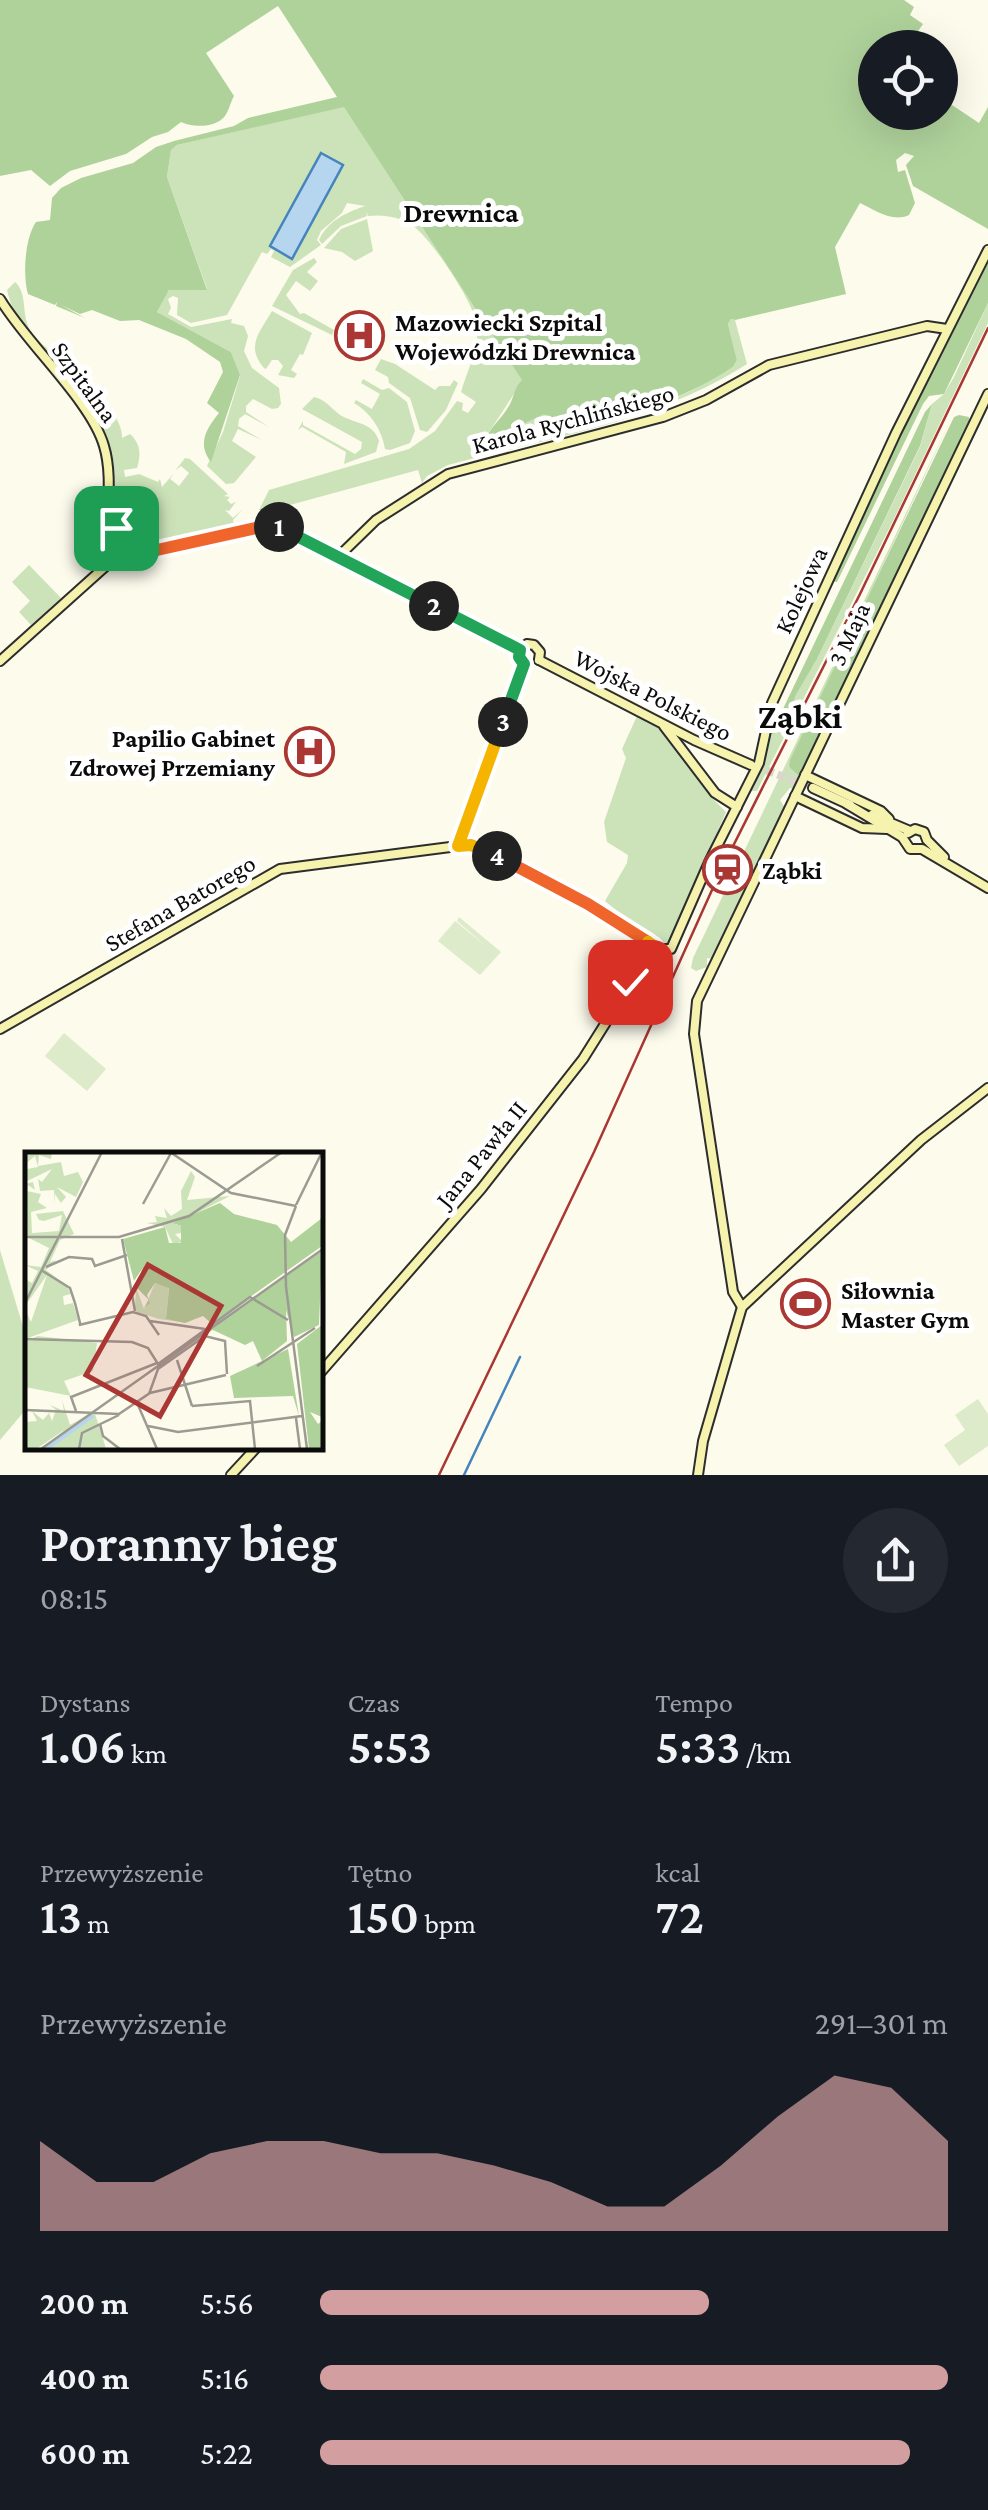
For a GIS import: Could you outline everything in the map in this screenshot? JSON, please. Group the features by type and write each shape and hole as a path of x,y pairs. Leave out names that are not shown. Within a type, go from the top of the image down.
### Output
{"street":[{"name":"Kolejowa","path":"666,951 674,944 764,748 772,703 947,329 988,250"},
{"name":"Szpitalna","path":"0,299 24,336 94,421 106,451 114,554"},
{"name":"Karola Rychlińskiego","path":"338,557 366,528 436,480 455,472 663,418 706,400 769,365 927,326 947,329"},
{"name":"3 Maja","path":"742,1307 732,1292 709,1142 693,1026 697,1001 988,394"},
{"path":"109,500 112,516 130,548"},
{"path":"0,661 114,554 130,548 157,550 255,528 282,527 520,650"},
{"path":"112,540 122,536"},
{"path":"527,644 536,646 539,660 532,666 524,664 520,650 527,644"},
{"name":"Wojska Polskiego","path":"539,660 750,765"},
{"path":"458,846 524,664"},
{"path":"662,723 718,796 736,807"},
{"path":"703,777 698,756 716,750"},
{"path":"805,775 881,811 891,826"},
{"path":"813,788 908,835 922,830 925,844 954,868 988,888"},
{"path":"795,796 862,828 891,826"},
{"path":"908,835 910,849 925,844"},
{"name":"Stefana Batorego","path":"0,1028 280,869 458,846 474,846 515,864 666,951"},
{"name":"Jana Pawła II","path":"322,1372 481,1189 583,1059 654,946"},
{"path":"698,1475 703,1441 742,1307 929,1133 988,1088"},
{"path":"231,1475 254,1450"}],"green space":[{"path":"0,0 904,0 914,7 910,15 923,24 919,30 858,30 858,130 958,130 958,109 979,123 988,107 988,229 913,186 906,165 914,156 905,153 896,160 898,172 905,170 915,203 909,215 896,217 860,203 835,247 846,294 731,319 728,324 737,360 733,367 671,399 559,433 544,414 521,425 506,441 491,445 485,442 487,437 522,380 344,107 177,145 171,150 167,177 207,290 169,290 157,312 231,352 240,375 211,462 205,437 219,413 207,403 223,372 220,362 186,339 139,320 120,321 92,310 80,314 61,305 85,318 56,306 57,302 55,305 28,294 25,278 29,238 36,222 50,220 52,198 61,188 133,163 156,147 174,141 337,97 278,6 206,53 234,96 226,115 218,122 202,126 181,122 126,154 70,171 50,186 31,170 0,176"},
{"path":"344,106 523,380 484,440 491,445 502,444 521,425 544,413 560,433 650,408 713,380 737,360 728,324 731,319 735,320 747,364 713,384 640,414 448,465 422,483 418,470 268,511 262,507 265,511 259,510 269,490 409,449 435,431 457,401 463,403 462,410 468,413 476,402 461,392 475,350 477,324 451,272 421,233 392,217 368,216 366,212 367,216 341,226 322,244 319,240 332,223 365,206 347,203 342,213 321,231 317,240 321,245 290,267 271,257 271,249 267,254 262,252 227,315 191,323 177,315 178,298 168,299 168,314 191,327 232,319 231,323 244,326 248,336 244,351 252,368 279,388 278,408 253,399 246,406 246,412 269,427 245,414 239,419 238,426 262,440 238,429 232,441 256,457 234,483 226,484 207,466 223,432 240,376 231,352 157,312 169,290 207,289 167,177 171,149"},
{"path":"367,219 373,251 355,261 342,252 324,248 341,229"},
{"path":"988,256 988,303 944,394 929,396 923,404 837,582 830,581 947,334"},
{"path":"314,258 317,262 307,272 318,281 310,291 296,281 286,295 300,314 334,330 332,335 272,306 293,270"},
{"path":"15,282 36,338 102,399 113,412 122,438 130,434 136,442 137,468 124,470 125,477 139,474 158,482 160,479 162,487 174,473 170,479 179,486 189,473 181,466 175,471 185,458 190,459 228,494 224,496 230,497 227,500 231,504 236,502 229,511 225,510 233,518 243,509 233,520 234,526 150,544 124,530 114,500 105,434 82,397 24,328 7,290"},
{"path":"988,303 988,323 893,521 757,791 751,791 744,803 766,756 771,734 782,733 796,695 920,447 932,404 954,377"},
{"path":"272,311 312,333 303,355 291,370 297,374 294,378 278,375 283,366 278,360 272,360 266,369 258,360 256,339"},
{"path":"381,359 435,390 450,386 454,380 458,383 446,410 427,432 420,430 410,398 375,370"},
{"path":"363,379 382,390 389,388 407,402 415,431 410,443 385,449 375,423 354,403 356,400 372,409 380,394 361,383"},
{"path":"314,397 372,430 379,441 376,452 344,464 346,452 302,427 298,430 303,421 303,425 355,454 361,449 362,442 302,409"},
{"path":"932,404 920,446 796,695 782,733 771,734 925,412"},
{"path":"952,417 789,767 800,774 794,789 790,788 780,800 785,808 713,959 707,958 707,967 696,971 691,968 693,958"},
{"path":"954,417 969,417 969,421 798,775 789,767 790,760"},
{"path":"29,565 61,598 31,625 19,612 30,601 12,582"},
{"path":"637,716 666,732 726,812 666,944 646,935 605,901 627,863 628,855 607,842 604,822 626,758 622,749"},
{"path":"459,917 501,952 480,975 438,941 455,921 487,947 457,921"},
{"path":"64,1033 106,1069 87,1091 45,1056"},
{"path":"0,1250 25,1333 25,1410 0,1440"},
{"path":"978,1399 988,1414 988,1446 959,1466 944,1445 965,1430 955,1415"}],"water":[{"path":"321,153 343,165 292,259 270,246"}],"waterway":[{"path":"464,1475 520,1357"}],"tunnel":[{"path":"755,766 813,788"}],"railway":[{"path":"439,1475 594,1152 721,870 988,328"}],"place":[{"name":"Mazowiecki Szpital Wojewódzki Drewnica","path":"360,336"},
{"name":"Papilio Gabinet Zdrowej Przemiany","path":"310,752"},
{"name":"Ząbki","path":"727,870"},
{"name":"Siłownia Master Gym","path":"806,1304"}],"district":[{"name":"Drewnica","path":"461,212"},
{"name":"Ząbki","path":"800,716"}],"route":[{"path":"116,528 131,544 157,550 265,526 282,527 520,650 524,664 458,846 471,845 515,864 615,919 654,946 630,982"}]}
